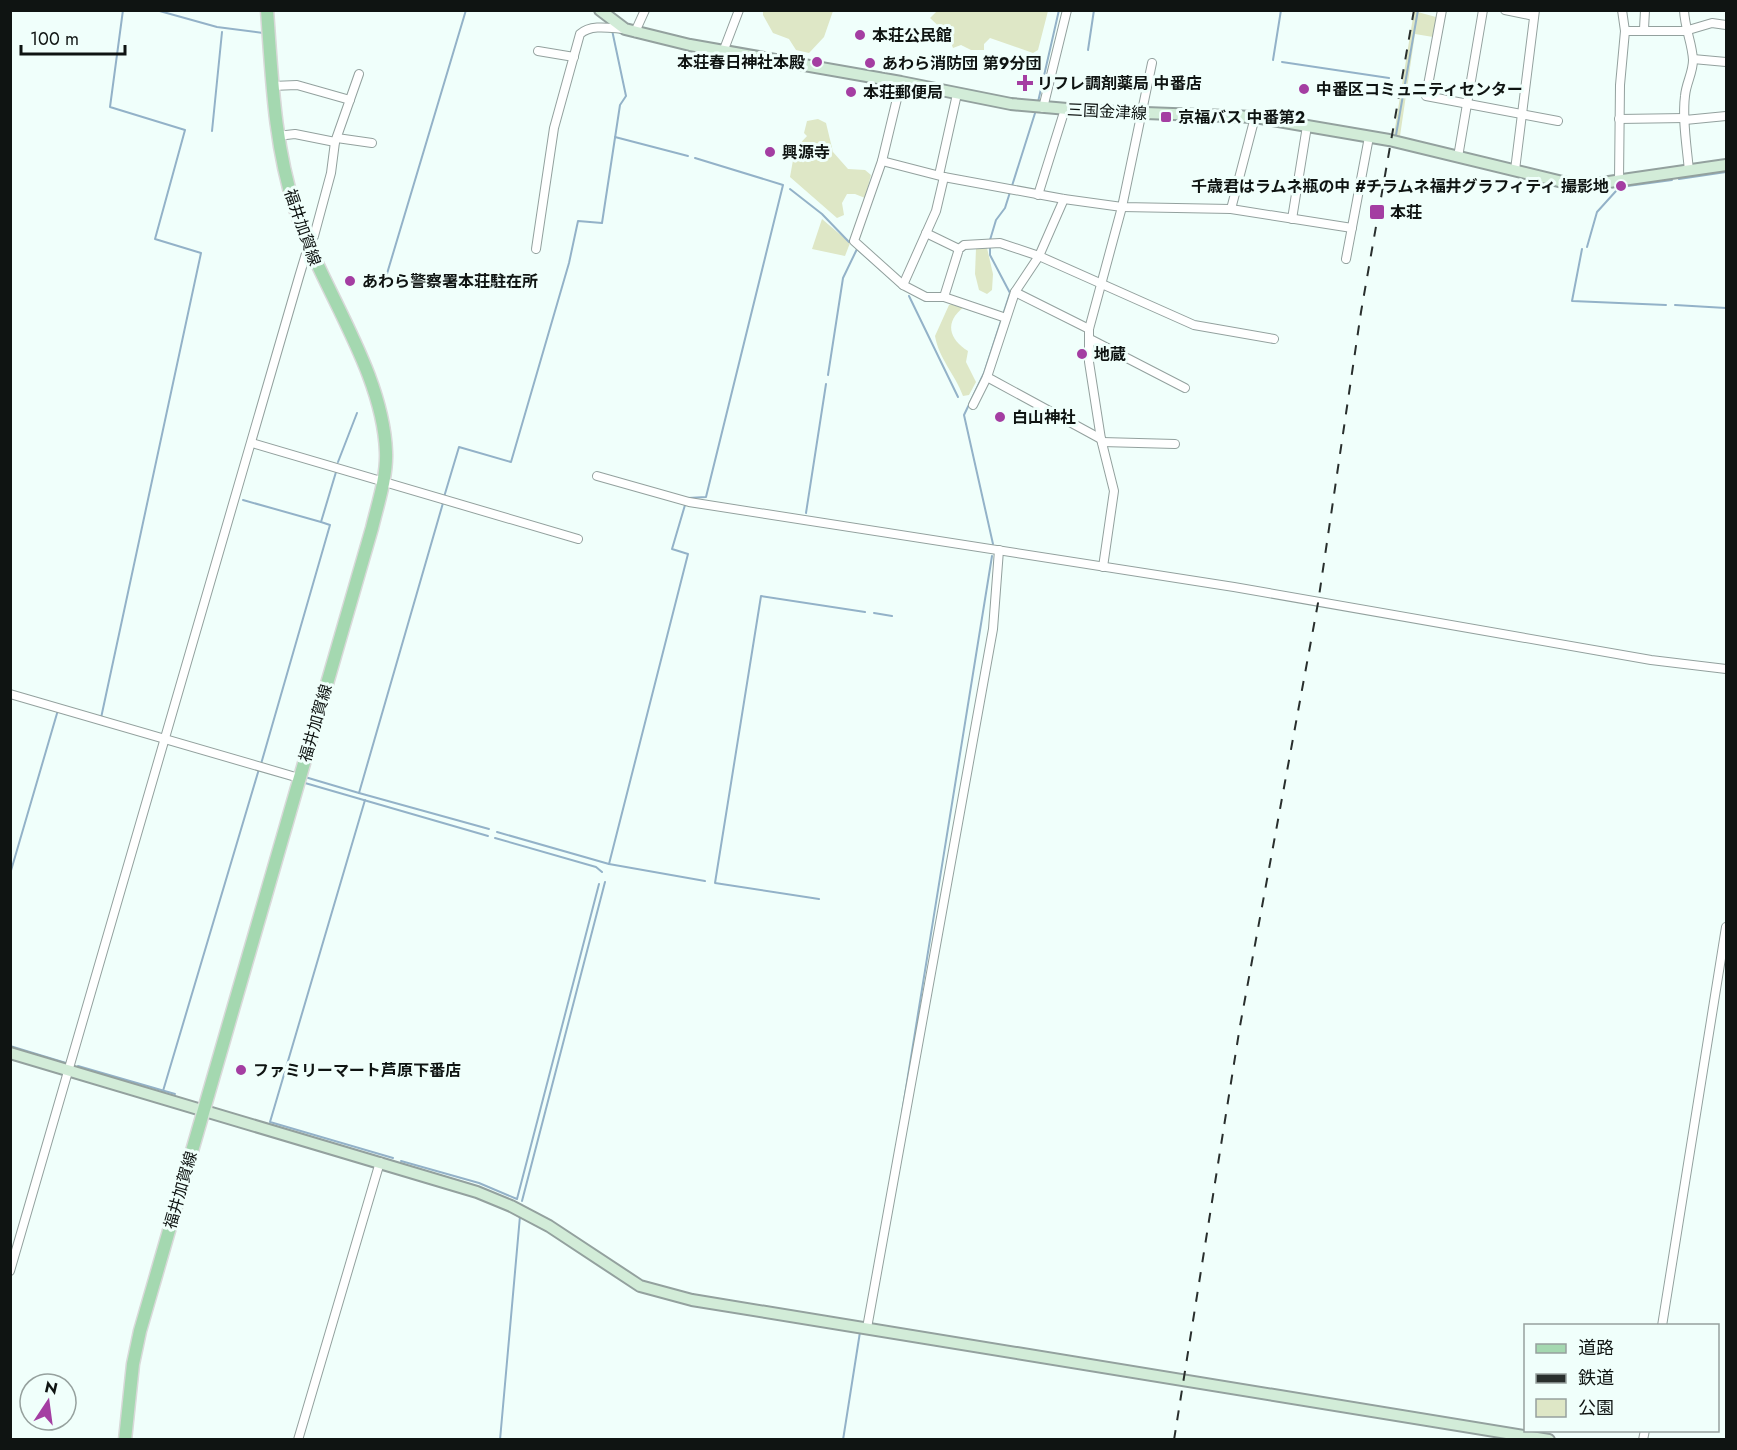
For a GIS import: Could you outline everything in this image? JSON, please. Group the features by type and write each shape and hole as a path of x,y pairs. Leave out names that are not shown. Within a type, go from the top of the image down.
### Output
{"main road":[{"name":"福井加賀線","path":"124,1440 132,1364 140,1331 372,528 386,450 376,399 363,363 308,247 290,191 278,136 267,10"}],"street":[{"path":"600,10 600,27"},
{"name":"三国金津線","path":"600,10 630,30 723,52 901,82 957,94 1065,110 1255,117 1369,137 1571,184 1619,180 1726,165"},
{"path":"536,249 554,128 580,34 585,30 600,27 630,30 645,10"},
{"path":"723,52 740,10"},
{"path":"1039,107 1067,10"},
{"path":"1442,10 1426,96 1558,121"},
{"path":"1458,157 1483,10"},
{"path":"1505,10 1534,13 1515,170"},
{"path":"1619,180 1619,119 1625,31 1622,10"},
{"path":"1644,29 1645,10"},
{"path":"1684,10 1685,31 1692,47 1693,59 1693,71 1684,98 1689,171"},
{"path":"1625,31 1644,29 1685,31 1712,23 1726,25"},
{"path":"538,51 574,57"},
{"path":"1693,59 1726,62"},
{"path":"1103,567 1114,491 1101,441 1089,362 1089,329 1122,207 1152,63"},
{"path":"10,1271 308,247 314,236 332,173 336,140 359,74"},
{"path":"901,82 882,161 854,241 903,285 926,297 944,297 1003,317"},
{"path":"272,86 297,85 350,100"},
{"path":"903,285 936,211 957,94"},
{"path":"1038,195 1065,110"},
{"path":"1619,119 1685,119 1726,116"},
{"path":"1230,209 1255,117"},
{"path":"1292,219 1307,126"},
{"path":"278,136 295,134 372,142"},
{"path":"1346,259 1369,137"},
{"path":"882,161 942,176 1064,199 1122,207 1230,209 1352,228"},
{"path":"973,405 987,377 1003,317 1015,292 1039,256 1064,199"},
{"path":"927,233 959,249"},
{"path":"944,297 959,249 964,245 1000,243 1039,256 1194,325 1274,339"},
{"path":"1015,292 1089,329"},
{"path":"1090,339 1185,388"},
{"path":"987,377 1101,441 1175,444"},
{"path":"252,443 578,539"},
{"path":"597,476 689,502 1234,587 1651,660 1726,669"},
{"path":"867,1328 993,629 999,550"},
{"path":"10,694 299,778"},
{"path":"1662,1324 1726,927"},
{"path":"10,1053 477,1191 549,1226 640,1286 692,1300 1549,1440"},
{"path":"298,1440 380,1162"}],"green space":[{"path":"763,10 833,11 824,37 809,53 796,50 789,39 773,33 763,15"},
{"path":"937,11 1048,11 1038,50 1033,53 990,38 984,44 984,50 971,50 961,45 953,48 948,35 930,18"},
{"path":"1414,11 1436,17 1433,37 1415,34 1400,136 1394,134"},
{"path":"818,119 826,123 833,152 848,169 865,170 871,175 865,198 847,194 842,203 844,215 837,218 790,177 795,149 807,136 804,133 807,121"},
{"path":"822,219 850,243 845,256 812,249"},
{"path":"976,248 987,248 993,274 992,290 987,294 979,290 975,274"},
{"path":"949,305 964,307 951,324 951,330 957,341 968,351 966,362 976,382 969,395 963,396 940,352 935,336"}],"waterway":[{"path":"101,718 201,253 155,239 185,130 110,107 123,10"},
{"path":"156,10 217,27 263,33"},
{"path":"383,287 466,10"},
{"path":"1038,102 1059,10"},
{"path":"1088,50 1094,10"},
{"path":"1273,60 1281,10"},
{"path":"1396,135 1418,10"},
{"path":"444,497 459,447 511,462 569,263 578,221 602,223 620,105 626,96 612,30"},
{"path":"212,131 222,32"},
{"path":"1282,62 1389,78"},
{"path":"990,240 996,220 1005,208 1036,110"},
{"path":"615,137 688,156"},
{"path":"688,498 706,497 783,185 695,158"},
{"path":"1679,179 1726,172"},
{"path":"1620,187 1672,180"},
{"path":"790,189 822,214 849,242"},
{"path":"1587,247 1597,212 1616,191"},
{"path":"990,246 990,255 1010,293 984,373 964,415 993,544"},
{"path":"828,375 843,278 857,249 900,287"},
{"path":"1582,249 1572,301 1666,305"},
{"path":"909,296 958,397"},
{"path":"1675,305 1726,308"},
{"path":"806,513 826,384"},
{"path":"338,462 357,413"},
{"path":"261,764 330,525 321,522 336,472"},
{"path":"243,500 321,522"},
{"path":"305,777 359,793 443,503"},
{"path":"497,832 609,864 688,554 672,549 685,505"},
{"path":"902,1113 992,556"},
{"path":"819,899 715,883 761,596 865,612"},
{"path":"874,613 892,616"},
{"path":"10,874 58,710"},
{"path":"163,1091 259,769"},
{"path":"305,783 488,836"},
{"path":"359,793 489,829"},
{"path":"365,800 270,1122 393,1158"},
{"path":"495,838 596,867 602,872"},
{"path":"609,864 705,881"},
{"path":"522,1201 605,882"},
{"path":"401,1161 479,1183 517,1199 599,884"},
{"path":"10,1046 66,1063"},
{"path":"78,1066 175,1094"},
{"path":"500,1440 520,1216"},
{"path":"843,1440 860,1332"}],"railway":[{"path":"1174,1440 1240,1026 1318,603 1361,312 1414,10"}],"place":[{"name":"本荘公民館","path":"860,35"},
{"name":"本荘春日神社本殿","path":"817,62"},
{"name":"あわら消防団 第9分団","path":"870,63"},
{"name":"リフレ調剤薬局 中番店","path":"1025,83"},
{"name":"中番区コミュニティセンター","path":"1304,89"},
{"name":"本荘郵便局","path":"851,92"},
{"name":"京福バス 中番第2","path":"1166,117"},
{"name":"興源寺","path":"770,152"},
{"name":"千歳君はラムネ瓶の中 #チラムネ福井グラフィティ 撮影地","path":"1621,186"},
{"name":"本荘","path":"1377,212"},
{"name":"あわら警察署本荘駐在所","path":"350,281"},
{"name":"地蔵","path":"1082,354"},
{"name":"白山神社","path":"1000,417"},
{"name":"ファミリーマート芦原下番店","path":"241,1070"}]}
